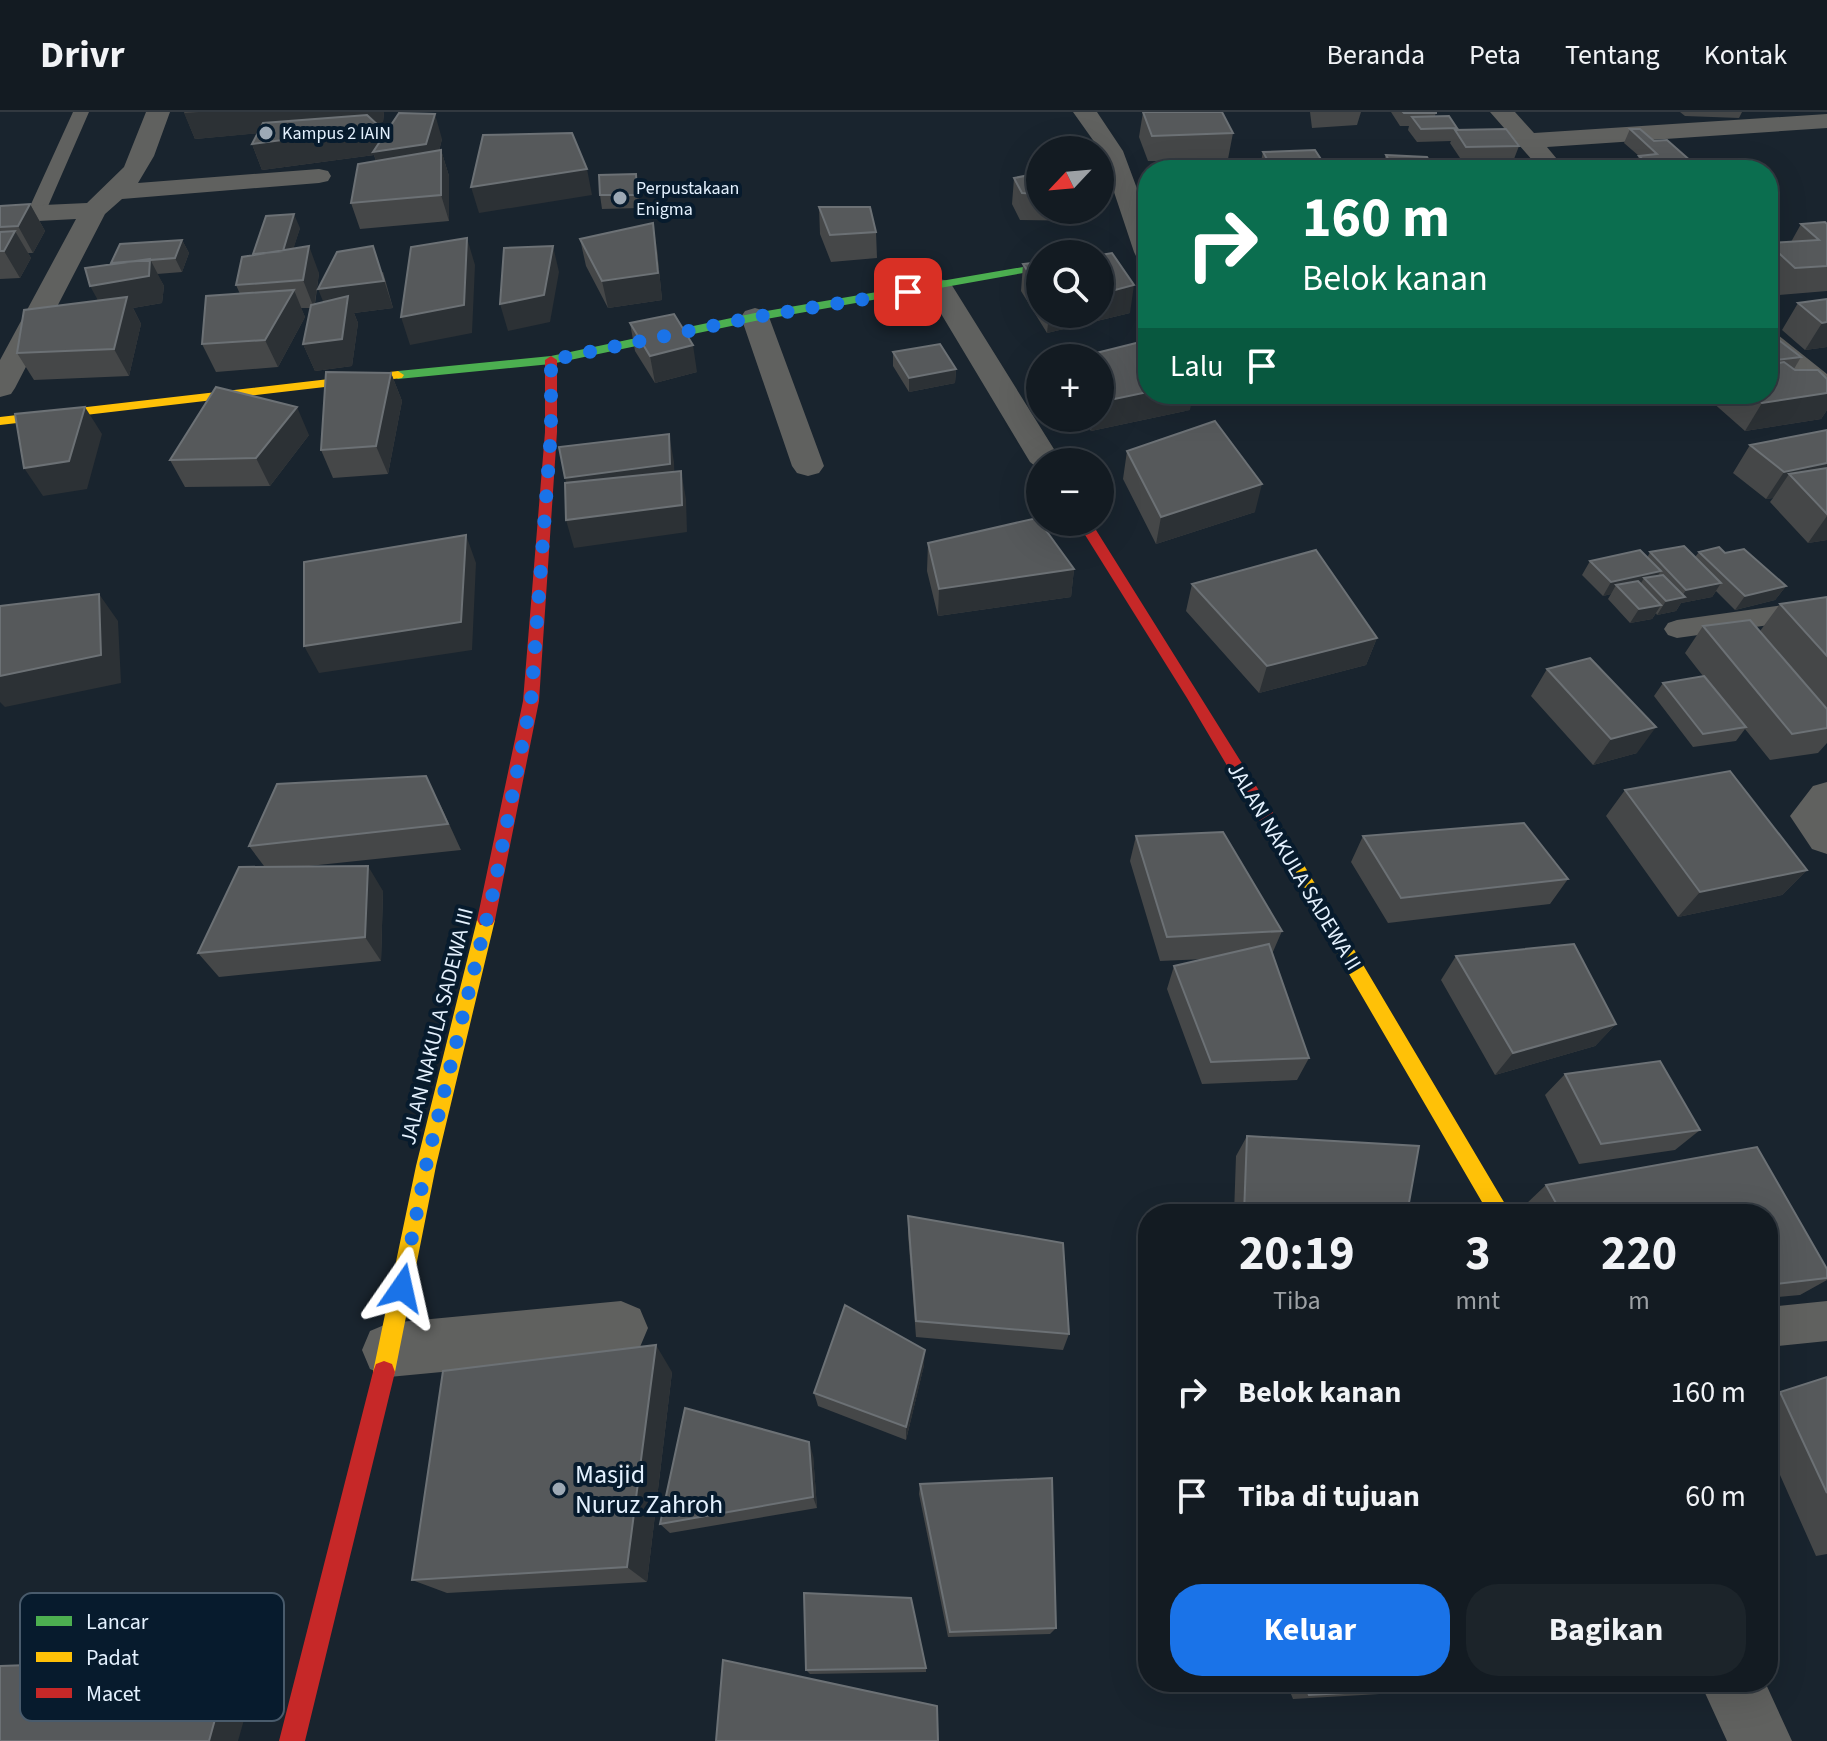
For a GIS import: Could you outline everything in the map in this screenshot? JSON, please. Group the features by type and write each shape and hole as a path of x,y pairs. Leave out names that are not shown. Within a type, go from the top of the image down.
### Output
{"street":[{"path":"0,388 94,210 117,192 143,160 158,112"},
{"path":"1085,112 1111,151 1138,225"},
{"path":"1502,112 1545,160"},
{"path":"1527,141 1827,121"},
{"path":"117,192 319,176"},
{"path":"0,215 94,210"},
{"path":"1116,256 1138,253"},
{"path":"0,421 551,360 755,317 1026,270"},
{"path":"939,287 1037,448"},
{"path":"755,317 808,466"},
{"path":"1778,349 1827,389"},
{"name":"JALAN NAKULA SADEWA III","path":"292,1741 389,1350 426,1166 493,893 531,701 551,432 551,360"},
{"name":"JALAN NAKULA SADEWA II","path":"1093,536 1201,708 1495,1204"},
{"path":"1827,797 1811,816 1827,838"},
{"path":"389,1350 621,1328"},
{"path":"1737,1692 1760,1741"}],"lane":[{"path":"36,213 81,112"},
{"path":"1677,629 1827,608"},
{"path":"1778,1326 1827,1321"}],"building":[{"path":"1143,112 1222,112 1233,133 1152,136"},
{"path":"399,113 435,114 426,144 373,152"},
{"path":"367,115 380,127 252,144 263,123"},
{"path":"1449,116 1457,128 1421,129 1412,117"},
{"path":"1506,129 1519,146 1466,147 1455,130"},
{"path":"1630,129 1640,129 1654,141 1667,140 1690,160 1643,160 1639,156 1657,154"},
{"path":"572,133 587,169 471,187 483,135"},
{"path":"441,150 441,195 351,203 358,164"},
{"path":"1315,150 1322,160 1267,160 1263,152"},
{"path":"1386,155 1427,157 1429,160 1389,160"},
{"path":"636,174 637,195 600,195 599,175"},
{"path":"1026,176 1026,193 1022,193 1014,178"},
{"path":"30,204 18,226 0,227 0,206"},
{"path":"819,207 870,207 876,232 830,235"},
{"path":"294,214 283,251 253,254 266,216"},
{"path":"653,223 658,273 602,281 580,239"},
{"path":"1801,224 1827,224 1827,266 1795,268 1778,252 1778,242 1819,240"},
{"path":"15,231 4,251 0,251 0,232"},
{"path":"467,238 464,305 401,317 411,247"},
{"path":"182,240 175,258 111,263 120,244"},
{"path":"309,246 303,280 236,285 242,257"},
{"path":"373,246 384,281 318,289 337,252"},
{"path":"553,246 544,295 500,304 504,248"},
{"path":"1114,256 1134,285 1114,290"},
{"path":"150,259 149,276 90,286 85,268"},
{"path":"294,290 265,340 202,344 206,296"},
{"path":"348,296 342,339 303,344 311,305"},
{"path":"127,297 114,349 17,353 24,310"},
{"path":"1827,299 1827,322 1822,323 1798,303"},
{"path":"674,314 693,345 650,356 630,323"},
{"path":"1778,340 1801,357 1778,360"},
{"path":"1138,342 1138,394 1114,399 1114,348"},
{"path":"940,344 956,369 909,378 893,352"},
{"path":"1784,362 1795,370 1818,370 1827,379 1827,393 1778,401 1778,363"},
{"path":"326,372 391,373 376,446 321,450"},
{"path":"216,387 297,407 256,458 170,460"},
{"path":"85,407 69,461 24,468 15,414"},
{"path":"1215,421 1262,484 1161,517 1127,451"},
{"path":"1827,430 1827,463 1784,472 1750,445"},
{"path":"669,434 670,464 565,478 559,447"},
{"path":"1827,468 1827,514 1789,474"},
{"path":"681,471 682,505 566,520 565,483"},
{"path":"1026,521 1026,536 1050,536 1074,569 939,589 928,543"},
{"path":"466,535 461,622 304,646 304,562"},
{"path":"1684,546 1721,583 1686,590 1650,552"},
{"path":"1719,547 1725,553 1744,549 1786,586 1745,596 1699,552"},
{"path":"1316,550 1377,638 1267,666 1192,584"},
{"path":"1640,550 1661,571 1611,582 1590,561"},
{"path":"1663,575 1685,597 1666,601 1644,578"},
{"path":"1638,581 1661,605 1639,609 1616,585"},
{"path":"99,594 101,655 0,676 0,606"},
{"path":"1827,597 1827,656 1780,604"},
{"path":"1750,620 1827,709 1827,728 1792,734 1703,626"},
{"path":"1590,658 1656,727 1611,739 1547,669"},
{"path":"1704,676 1746,727 1703,734 1663,683"},
{"path":"1730,771 1807,870 1700,892 1625,790"},
{"path":"426,776 448,824 249,846 277,784"},
{"path":"1524,823 1568,879 1401,898 1363,836"},
{"path":"1223,832 1282,931 1167,937 1136,836"},
{"path":"368,866 365,937 198,953 239,867"},
{"path":"1269,944 1309,1058 1211,1062 1174,966"},
{"path":"1574,944 1616,1024 1513,1053 1456,956"},
{"path":"1660,1061 1700,1130 1601,1144 1565,1074"},
{"path":"1247,1136 1419,1146 1409,1204 1244,1204"},
{"path":"1757,1147 1827,1269 1827,1278 1778,1284 1778,1204 1556,1204 1546,1185"},
{"path":"908,1216 1063,1243 1069,1334 916,1321"},
{"path":"845,1305 925,1350 906,1427 814,1393"},
{"name":"Masjid Nuruz Zahroh","path":"656,1345 627,1567 412,1580 443,1371"},
{"path":"1827,1377 1827,1493 1780,1392"},
{"path":"685,1408 809,1442 813,1497 660,1524"},
{"path":"1052,1478 1056,1628 950,1632 920,1484"},
{"path":"804,1593 911,1598 926,1668 806,1670"},
{"path":"723,1660 937,1706 938,1741 716,1741"},
{"path":"20,1665 20,1721 215,1721 209,1741 0,1741 0,1666"},
{"path":"1308,1692 1363,1692 1309,1695"}],"traffic: fast":[{"path":"398,375 551,360 755,317 1026,269"}],"traffic: slow":[{"path":"0,421 398,375"},
{"path":"1267,818 1495,1204"},
{"path":"384,1372 426,1166 486,920"}],"traffic: jam":[{"path":"486,920 531,701 551,432 551,360"},
{"path":"1093,536 1267,818"},
{"path":"292,1741 384,1372"}],"place":[{"name":"Kampus 2 IAIN","path":"266,133"},
{"name":"Perpustakaan Enigma","path":"620,198"},
{"name":"Masjid Nuruz Zahroh","path":"559,1489"}],"route":[{"path":"402,1288 426,1166 493,893 531,701 551,432 551,360 755,317 908,292"}]}
